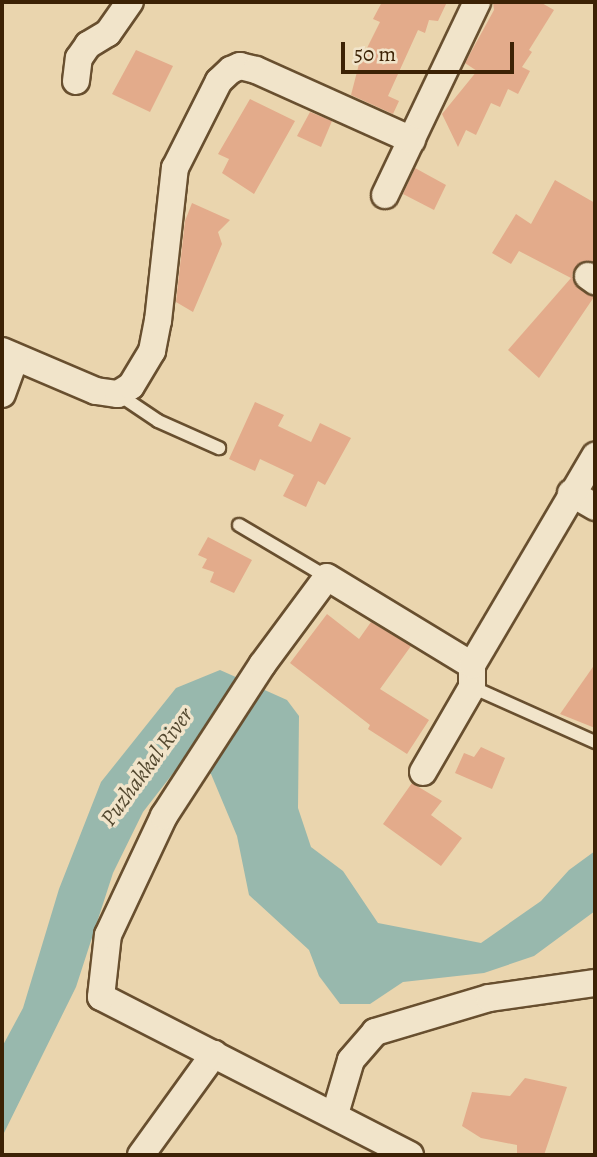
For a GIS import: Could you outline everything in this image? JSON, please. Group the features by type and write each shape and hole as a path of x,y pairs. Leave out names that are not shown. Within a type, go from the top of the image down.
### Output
{"street":[{"path":"76,81 79,58 88,45 108,33 130,2"},
{"path":"385,195 477,2"},
{"path":"2,394 8,354 96,391 118,394 131,386 152,351 175,168 219,81 231,70 240,66 257,70 412,140"},
{"path":"423,772 571,493 595,456"},
{"path":"571,493 595,508"},
{"path":"410,1155 335,1114 102,997 108,935 164,816 262,665 327,577 472,676"},
{"path":"335,1114 351,1060 374,1032 489,998 595,983"},
{"path":"141,1155 214,1054"}],"lane":[{"path":"118,394 158,421 219,448"},
{"path":"239,525 327,577"},
{"path":"472,676 595,742"}],"water":[{"name":"Puzhakkal River","path":"220,670 287,700 299,716 298,808 311,847 343,871 378,923 481,943 541,901 569,870 595,851 595,911 534,956 484,973 403,982 370,1004 340,1004 319,976 309,950 249,895 237,836 211,774 181,763 143,812 113,873 76,987 2,1137 2,1047 23,1008 59,889 101,782 176,688"}],"building":[{"path":"382,2 447,2 438,21 429,20 425,33 418,30 388,96 399,101 393,114 351,95 359,64 380,22 373,19"},
{"path":"493,2 540,2 554,10 529,50 532,52 522,67 530,71 518,94 508,89 500,107 491,103 476,135 466,130 458,147 442,114 477,71 465,63 494,10"},
{"path":"136,50 173,66 150,112 112,94"},
{"path":"250,99 295,121 254,194 222,173 229,159 218,154"},
{"path":"310,112 332,121 321,147 297,136"},
{"path":"415,168 446,185 434,210 403,194"},
{"path":"555,180 595,203 595,262 581,262 572,275 578,288 594,297 539,378 508,350 571,278 519,251 511,264 492,253 516,214 531,224"},
{"path":"192,203 230,220 218,232 222,244 193,312 176,302 185,221"},
{"path":"255,402 284,415 278,426 311,442 320,423 351,438 325,485 318,481 306,507 283,496 294,475 260,459 255,471 229,459"},
{"path":"208,537 252,560 234,593 210,582 214,572 202,568 207,559 198,555"},
{"path":"327,614 359,639 371,622 411,646 380,689 429,720 407,754 368,729 370,725 290,663"},
{"path":"595,664 595,728 560,714"},
{"path":"481,747 505,758 492,789 455,773 464,753 474,757"},
{"path":"412,783 442,801 431,815 462,838 441,866 383,824"},
{"path":"525,1078 567,1087 544,1155 517,1155 517,1145 481,1138 462,1126 472,1092 510,1096"}]}
